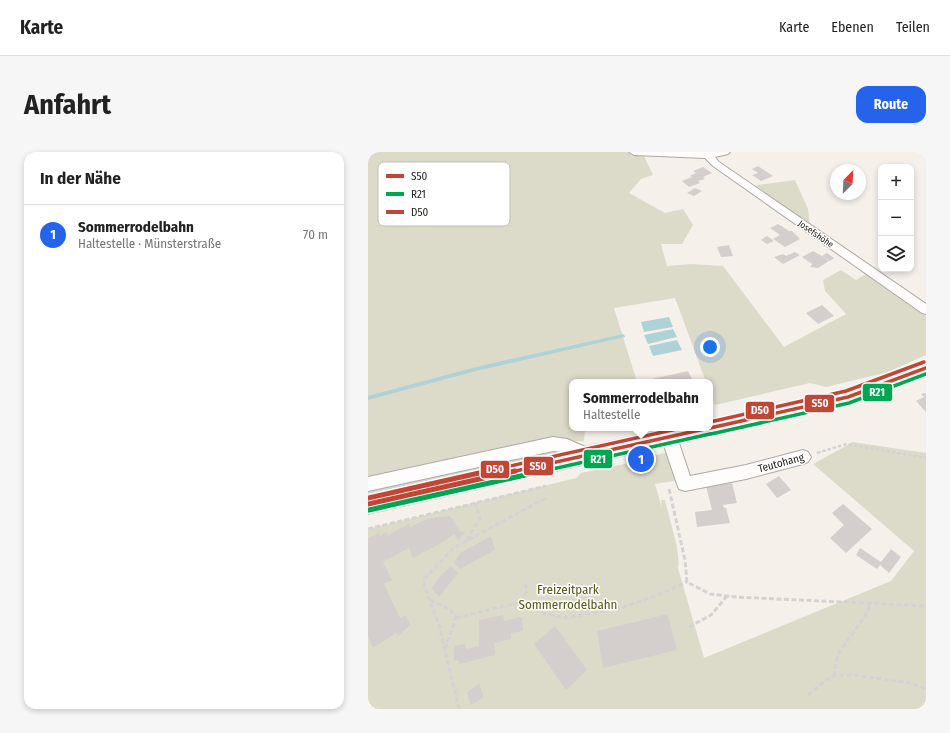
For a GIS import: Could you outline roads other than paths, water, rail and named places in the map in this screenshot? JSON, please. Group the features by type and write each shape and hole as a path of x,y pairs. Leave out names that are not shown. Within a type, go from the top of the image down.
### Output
{"main road":[{"path":"713,427 848,397 926,368"},
{"path":"368,504 541,467 587,455 696,431"}],"street":[{"path":"634,152 708,155 725,152"},
{"name":"Josefshöhe","path":"708,155 723,169 926,310"},
{"name":"Teutohang","path":"669,437 685,484 746,472 803,457"},
{"path":"368,484 553,444 568,446 587,455"}],"water":[{"path":"669,317 673,327 644,332 641,322"},
{"path":"673,329 677,337 648,344 644,335"},
{"path":"677,340 682,350 653,356 649,346"}],"waterway":[{"path":"368,398 476,369 623,336"}],"place":[{"name":"Sommerrodelbahn","path":"641,459"}],"park label":[{"name":"Freizeitpark Sommerrodelbahn","path":"568,596"}]}
